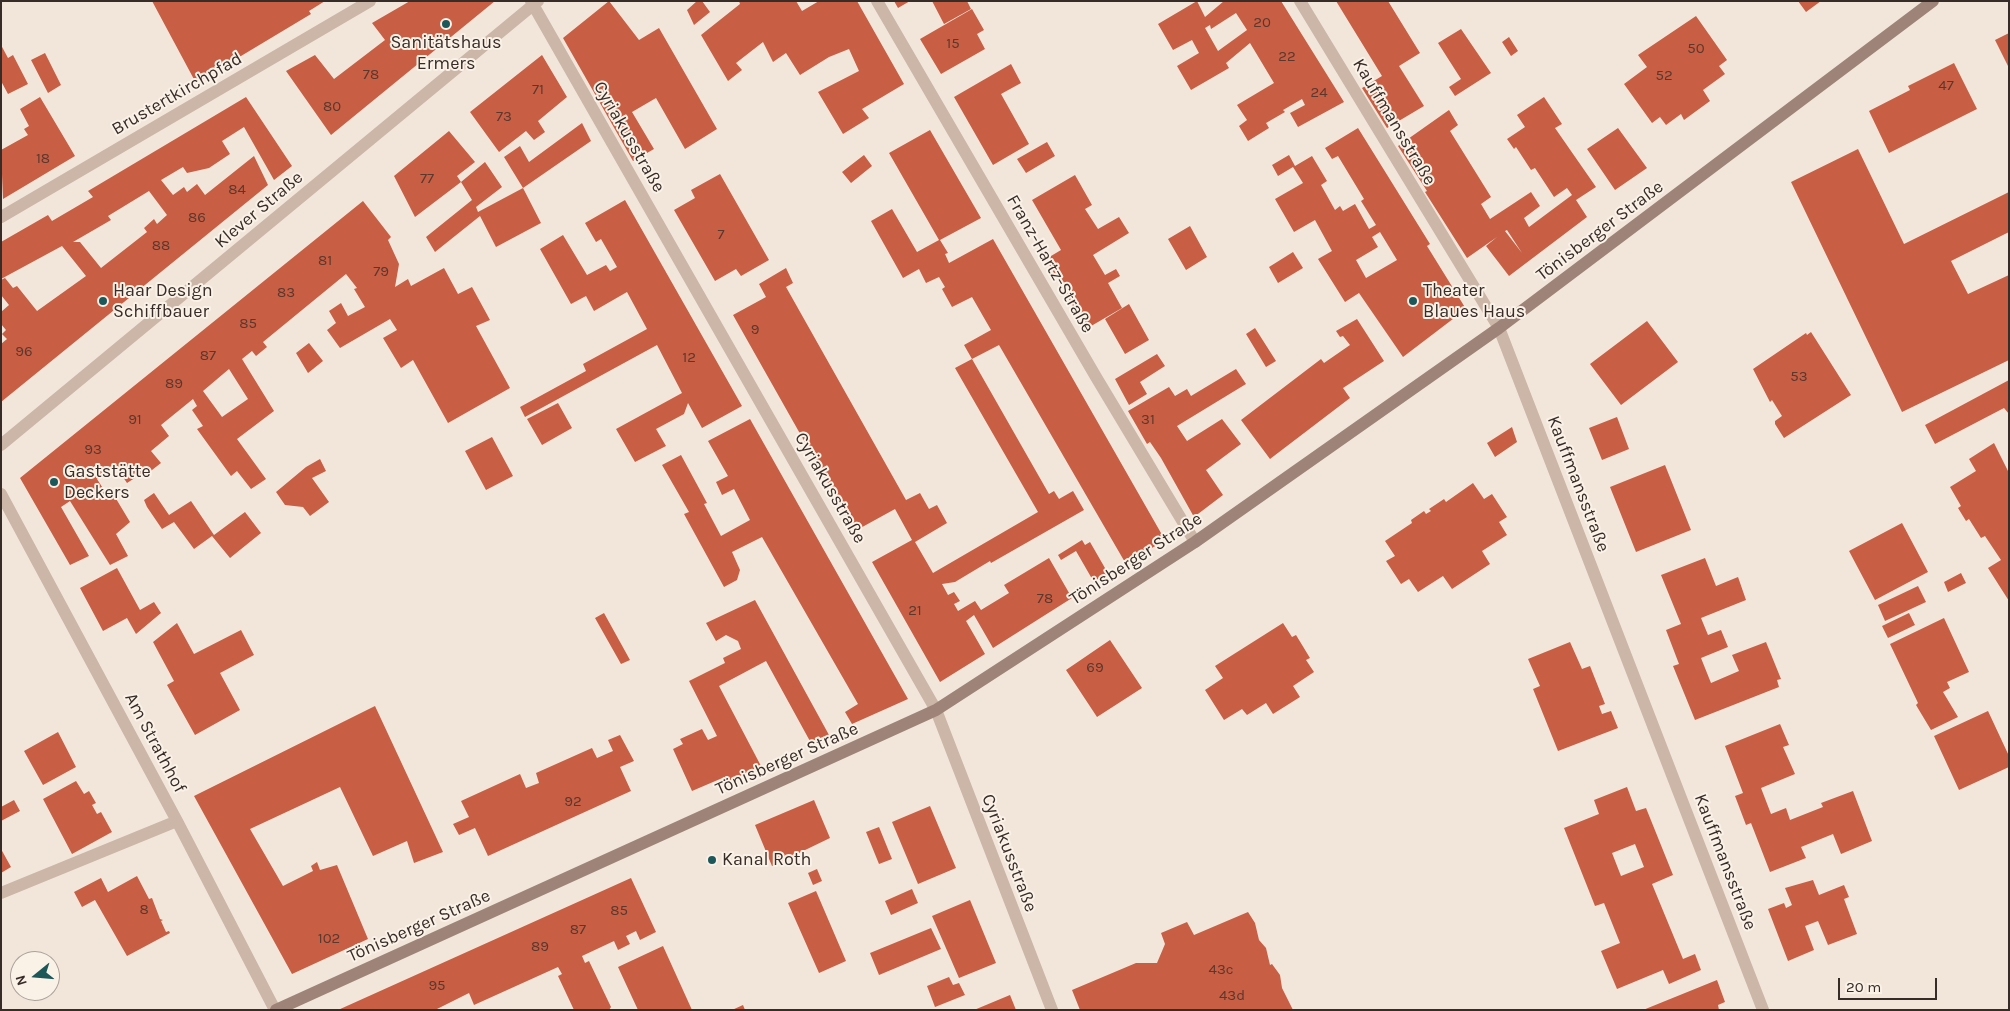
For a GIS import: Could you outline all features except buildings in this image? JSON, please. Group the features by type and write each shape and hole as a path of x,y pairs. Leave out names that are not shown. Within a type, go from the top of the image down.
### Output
{"street":[{"name":"Brustertkirchpfad","path":"1,217 370,1"},
{"name":"Franz-Hartz-Straße","path":"877,1 1096,377 1196,542"},
{"name":"Kauffmansstraße","path":"1300,1 1499,328 1763,1010"},
{"name":"Tönisberger Straße","path":"275,1010 936,710 1196,542 1499,328 1934,1"},
{"name":"Klever Straße","path":"1,445 534,2"},
{"name":"Cyriakusstraße","path":"534,2 936,710 1052,1010"},
{"name":"Am Strathhof","path":"1,494 177,821 275,1010"},
{"path":"1,893 177,821"}],"place":[{"name":"Sanitätshaus Ermers","path":"446,24"},
{"name":"Haar Design Schiffbauer","path":"103,301"},
{"name":"Theater Blaues Haus","path":"1413,301"},
{"name":"Gaststätte Deckers","path":"54,482"},
{"name":"Kanal Roth","path":"712,860"}]}
